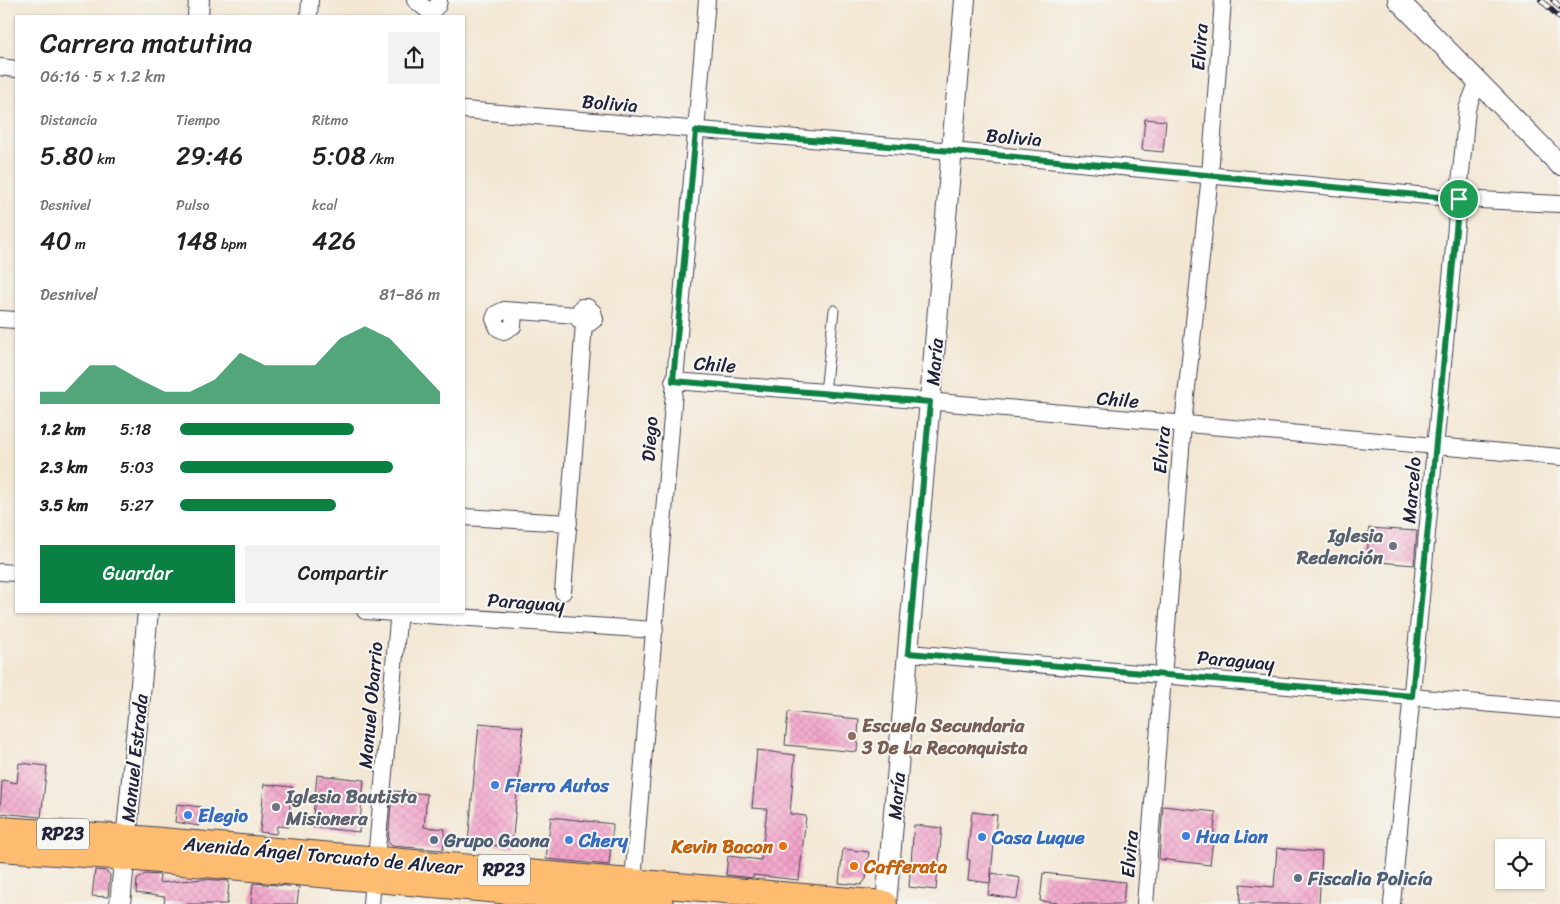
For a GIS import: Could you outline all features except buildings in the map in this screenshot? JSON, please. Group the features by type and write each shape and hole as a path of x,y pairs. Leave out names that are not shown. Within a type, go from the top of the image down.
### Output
{"main road":[{"name":"Avenida Ángel Torcuato de Alvear","path":"0,830 374,881 629,896 885,904"},
{"name":"Avenida Ángel Torcuato de Alvear","path":"0,848 126,847"},
{"name":"Avenida Ángel Torcuato de Alvear","path":"629,896 660,904"}],"street":[{"path":"198,15 199,0"},
{"path":"309,15 310,0"},
{"path":"415,0 426,9 433,10 438,5 439,0"},
{"name":"Diego","path":"629,896 655,630 673,381 707,0"},
{"name":"María","path":"885,904 965,0"},
{"name":"Elvira","path":"1145,904 1183,424 1210,175 1223,0"},
{"path":"1398,0 1560,165"},
{"path":"0,67 15,69"},
{"name":"Marcelo","path":"1392,904 1467,109 1478,81"},
{"name":"Bolivia","path":"465,110 952,151 1459,199 1560,204"},
{"path":"514,312 580,320 569,523 563,592"},
{"path":"0,319 15,320"},
{"name":"Chile","path":"673,381 825,392 1560,457"},
{"path":"465,517 569,523"},
{"path":"0,572 15,574"},
{"name":"Manuel Estrada","path":"120,904 148,613"},
{"name":"Paraguay","path":"399,613 655,630"},
{"name":"Manuel Obarrio","path":"374,881 399,613"},
{"name":"Paraguay","path":"908,653 1560,710"}],"lane":[{"path":"825,392 834,310"}],"railway":[{"path":"1541,0 1560,18"},
{"path":"1553,0 1560,7"}],"place":[{"name":"Iglesia Redención","path":"1393,546"},
{"name":"Escuela Secundaria 3 De La Reconquista","path":"852,736"},
{"name":"Fierro Autos","path":"495,785"},
{"name":"Iglesia Bautista Misionera","path":"276,807"},
{"name":"Elegio","path":"188,815"},
{"name":"Hua Lian","path":"1186,836"},
{"name":"Casa Luque","path":"982,837"},
{"name":"Grupo Gaona","path":"434,840"},
{"name":"Chery","path":"569,840"},
{"name":"Kevin Bacon","path":"783,846"},
{"name":"Cafferata","path":"854,866"},
{"name":"Fiscalia Policía","path":"1298,878"}],"route":[{"path":"696,131 952,151 1459,199 1434,446 1412,696 908,653 930,402 673,381 696,131"}]}
